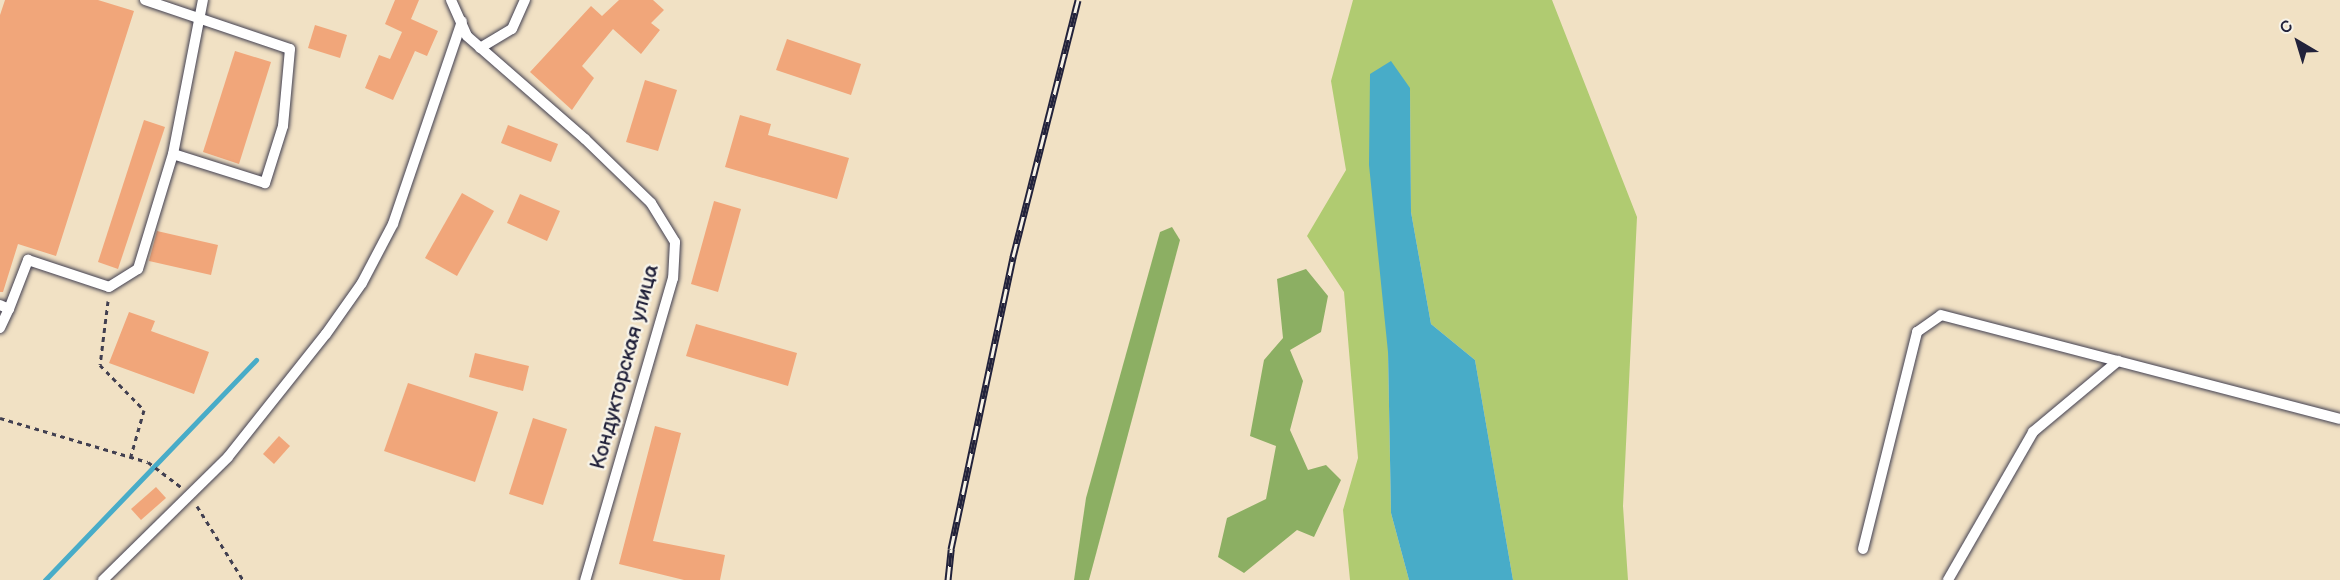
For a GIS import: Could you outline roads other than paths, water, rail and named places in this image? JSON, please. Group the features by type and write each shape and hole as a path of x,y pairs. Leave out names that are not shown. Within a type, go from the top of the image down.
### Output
{"lane":[{"path":"145,0 290,49 283,126 266,183 173,154"},
{"path":"0,328 4,308 28,260 109,287 138,268 173,154 203,0"},
{"name":"Кондукторская улица","path":"451,0 467,36 585,139 651,203 675,242 673,278 585,580"},
{"path":"480,48 512,28 525,0"},
{"path":"103,580 228,457 264,414 362,283 393,224 462,21"},
{"path":"1863,549 1917,332 1941,315 2340,419"},
{"path":"1948,580 2033,432 2118,361"}],"water":[{"path":"1391,61 1410,88 1411,212 1431,324 1475,360 1513,580 1409,580 1391,513 1388,352 1369,165 1370,74"}],"waterway":[{"path":"45,580 256,360"}],"railway":[{"path":"948,580 951,549 1013,257 1078,0"}]}
